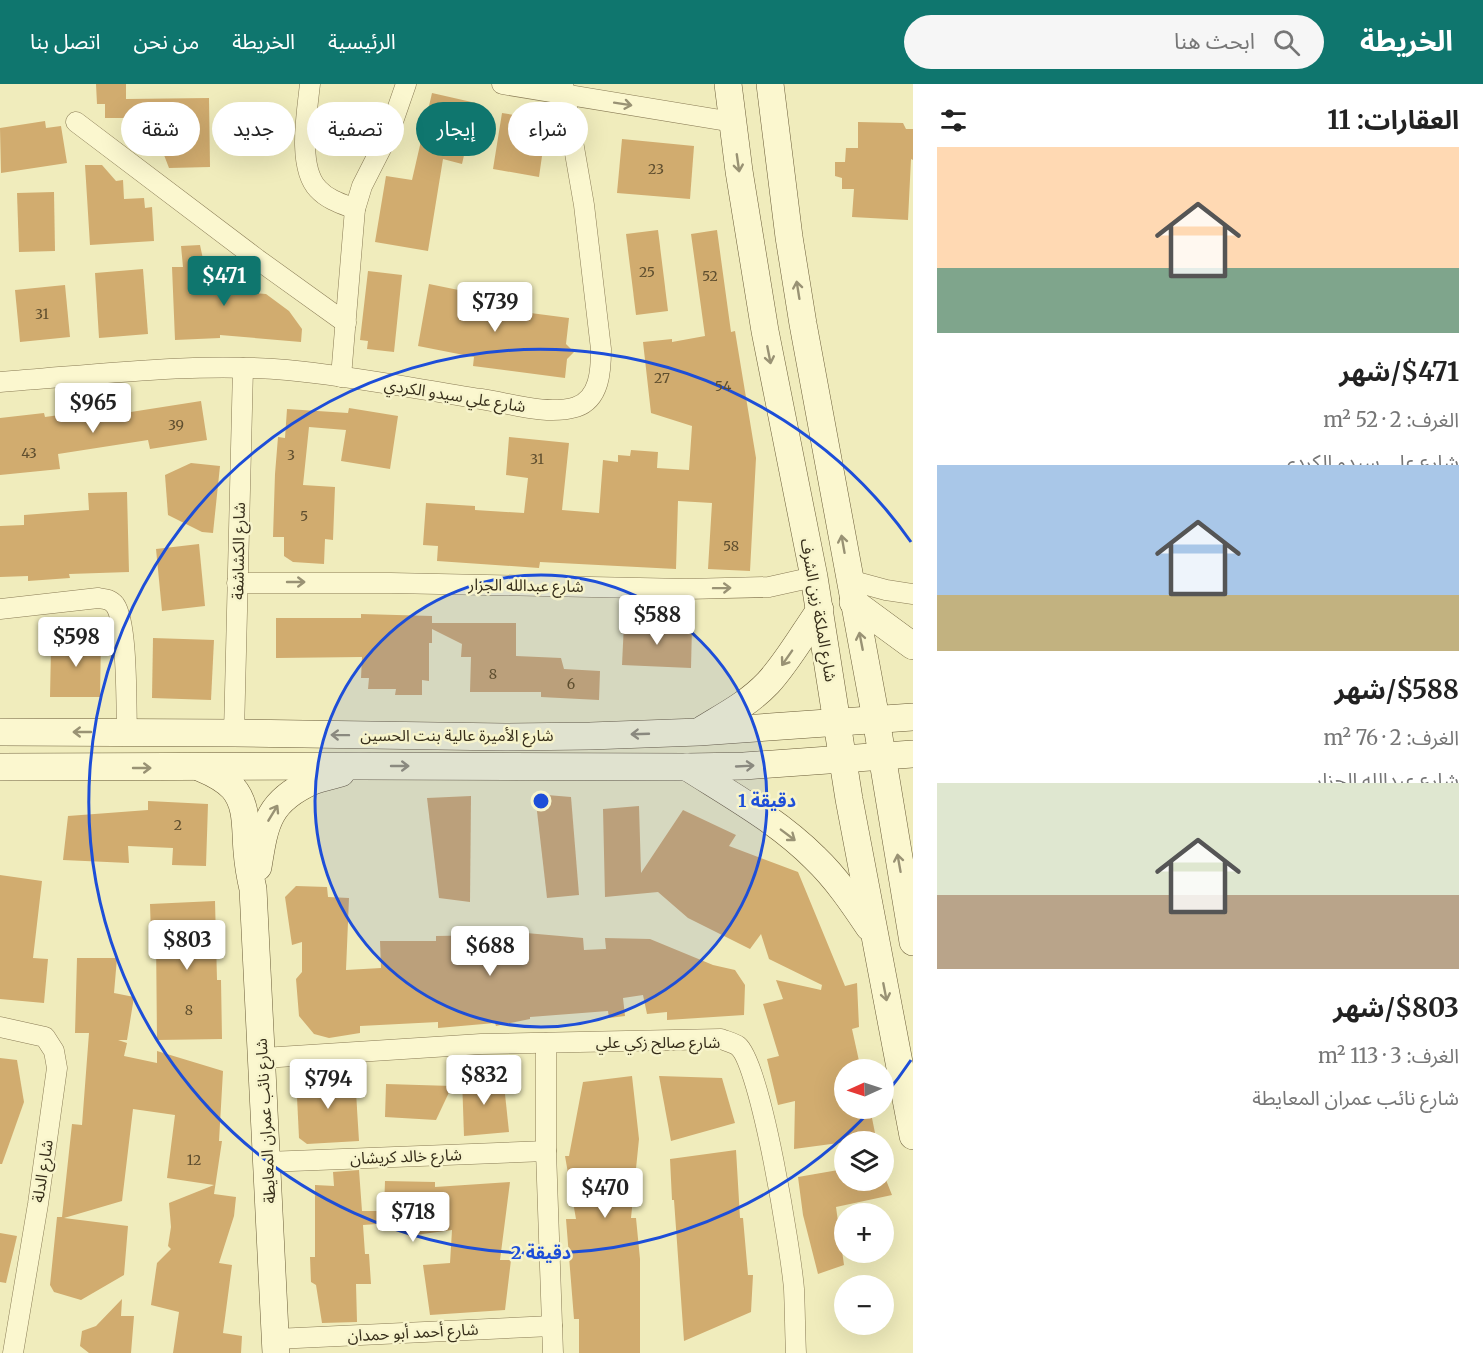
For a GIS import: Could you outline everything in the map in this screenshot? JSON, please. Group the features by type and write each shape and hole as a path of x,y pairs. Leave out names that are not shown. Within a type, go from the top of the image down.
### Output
{"main road":[{"name":"شارع الملكة زين الشرف","path":"728,84 765,332 814,577 843,759 913,1136"},
{"path":"770,84 789,237 851,591 876,719 913,942"},
{"path":"851,591 913,646"},
{"path":"699,732 738,708 768,682 784,663 820,610"},
{"name":"شارع الأميرة عالية بنت الحسين","path":"0,732 505,737 699,732 913,717"},
{"name":"شارع الأميرة عالية بنت الحسين","path":"0,767 201,768 360,765 687,767 744,766 913,754"},
{"name":"شارع نائب عمران المعايطة","path":"253,889 265,826 281,800 314,781 360,765"},
{"path":"687,767 749,807 800,844 833,877 874,934"},
{"name":"شارع نائب عمران المعايطة","path":"201,768 220,776 239,796 244,815 253,889 275,1346"}],"street":[{"path":"310,84 305,142 310,176 324,195 355,209"},
{"path":"341,377 355,209 362,186 388,133 406,84"},
{"path":"502,84 564,89 733,122"},
{"name":"شارع علي سيدو الكردي","path":"0,381 120,372 243,368 286,370 341,377 532,408 561,409 578,406 592,393 600,372 601,349 584,205 564,89"},
{"path":"76,122 257,259 346,323"},
{"name":"شارع الكشاشفة","path":"234,733 243,368"},
{"name":"شارع عبدالله الجزار","path":"237,583 379,583 687,589 769,587 814,577"},
{"path":"851,591 886,590 913,594"},
{"path":"0,609 98,598 108,599 114,604 121,621 123,639 127,733"},
{"name":"شارع الدلة","path":"0,1027 45,1037 54,1051 57,1068 38,1204 13,1353"},
{"name":"شارع صالح زكي علي","path":"262,1058 482,1044 721,1039 738,1046 748,1062 758,1094 785,1224 794,1289 796,1353"},
{"path":"546,1043 546,1151 553,1353"},
{"name":"شارع خالد كريشان","path":"266,1162 546,1151"},
{"name":"شارع أحمد أبو حمدان","path":"275,1346 552,1326"}],"building":[{"path":"96,84 126,84 126,99 209,98 210,167 169,168 164,156 200,156 200,102 121,102 121,118 105,118 105,104 97,104"},
{"path":"432,93 472,102 430,102"},
{"path":"502,113 508,114 508,156 542,156 539,177 493,169"},
{"path":"45,121 46,128 61,126 67,163 1,173 0,128"},
{"path":"858,122 903,123 906,129 913,129 908,220 852,217 854,189 842,189 842,178 835,176 835,162 845,162 846,148 858,148"},
{"path":"622,139 694,146 690,199 617,193"},
{"path":"418,156 464,156 462,164 443,159 428,251 375,242 386,176 412,180"},
{"path":"85,165 102,165 116,181 123,180 124,199 144,198 145,208 152,207 154,241 90,245"},
{"path":"54,192 55,251 19,252 17,193"},
{"path":"658,230 668,311 636,315 626,234"},
{"path":"717,230 731,332 735,331 756,458 750,571 708,569 712,503 678,501 676,569 540,562 539,568 437,561 438,546 423,545 426,503 475,506 475,510 524,513 528,478 506,475 509,437 569,443 562,510 599,513 603,460 618,462 618,455 630,456 631,450 658,452 657,468 689,470 692,426 651,413 643,342 672,339 672,342 705,336 691,234"},
{"path":"200,245 203,259 217,268 218,290 266,294 289,311 302,329 301,342 220,335 220,338 175,340 172,267 183,267 181,246"},
{"path":"143,269 148,334 99,338 95,273"},
{"path":"368,271 402,275 394,352 367,349 368,341 360,340"},
{"path":"429,284 517,299 515,311 569,318 566,344 574,352 567,359 565,378 473,366 474,357 418,346"},
{"path":"65,285 70,337 20,342 15,290"},
{"path":"201,401 207,440 150,449 148,440 58,454 60,469 0,475 0,418 44,413 45,417 117,407 118,414"},
{"path":"349,408 398,416 390,469 341,461 346,430 309,427 303,485 335,487 333,540 325,539 324,564 293,562 284,556 284,537 273,537 278,437 285,438 287,409 348,413"},
{"path":"191,463 220,466 213,533 202,532 168,515 165,475"},
{"path":"127,492 129,572 69,574 70,578 28,581 28,576 0,577 0,526 24,525 24,515 89,510 88,493"},
{"path":"199,544 205,606 162,611 156,549"},
{"path":"361,614 432,616 432,623 516,623 516,656 561,658 564,669 600,671 599,700 541,697 541,692 470,692 471,657 461,657 462,644 432,629 432,643 429,643 429,681 422,680 422,695 395,695 396,689 368,689 369,678 361,678 362,657 276,658 276,618 361,618"},
{"path":"624,623 692,626 691,668 622,665"},
{"path":"62,635 101,637 100,697 50,697 51,649 62,649"},
{"path":"153,638 214,640 211,700 152,698"},
{"path":"535,794 571,797 579,895 547,898"},
{"path":"471,796 470,902 439,898 427,798"},
{"path":"148,801 208,804 206,866 172,865 173,848 128,846 129,863 63,860 68,816 148,810"},
{"path":"639,806 641,873 683,810 736,835 729,846 798,872 845,986 857,983 859,1027 852,1029 859,1059 834,1059 834,1119 872,1119 875,1131 834,1131 834,1144 794,1149 795,1101 778,1105 767,1059 779,1056 763,1004 783,999 776,980 821,990 822,985 769,959 761,934 750,949 688,918 658,892 605,897 603,809"},
{"path":"0,875 42,881 33,958 48,959 44,1003 0,999"},
{"path":"296,886 327,887 328,897 349,898 346,970 381,968 380,941 436,941 436,936 493,935 493,933 526,929 526,933 583,938 584,950 606,949 605,938 650,939 713,965 735,970 745,985 744,1015 667,1020 667,1012 647,1014 643,995 623,998 625,1016 609,1018 608,1011 530,1017 530,1019 496,1026 495,1023 438,1028 438,1022 360,1026 360,1033 329,1038 314,1034 299,1016 296,979 302,972 302,942 292,945 285,897"},
{"path":"215,901 217,980 221,980 222,1039 157,1040 156,936 151,935 150,904"},
{"path":"77,958 117,958 114,993 134,997 127,1040 118,1040 127,1043 124,1056 157,1063 157,1051 223,1071 219,1141 222,1141 214,1194 236,1197 234,1216 219,1263 232,1265 223,1333 242,1336 241,1353 173,1353 179,1312 151,1305 157,1263 171,1249 168,1246 171,1227 169,1203 214,1185 167,1178 175,1115 133,1109 122,1201 64,1218 128,1226 124,1275 81,1300 54,1292 50,1285 57,1217 62,1217 72,1124 82,1125 89,1033 75,1033"},
{"path":"0,1058 17,1060 24,1102 2,1164 0,1164"},
{"path":"503,1075 509,1132 464,1136 462,1078"},
{"path":"311,1076 355,1076 359,1141 307,1144 299,1138 297,1097"},
{"path":"632,1076 639,1139 631,1218 636,1218 640,1259 640,1353 579,1353 579,1319 574,1319 566,1219 576,1219 565,1156 569,1156 583,1082"},
{"path":"659,1076 722,1078 735,1123 671,1141"},
{"path":"386,1084 452,1086 436,1120 385,1117"},
{"path":"736,1150 740,1218 743,1218 748,1275 753,1275 751,1312 684,1341 670,1159"},
{"path":"359,1170 362,1211 384,1211 385,1181 435,1182 435,1187 510,1182 500,1260 511,1260 505,1310 430,1315 423,1265 450,1263 452,1230 408,1236 405,1222 363,1225 365,1254 369,1254 371,1284 356,1284 357,1322 322,1323 316,1285 311,1282 310,1257 315,1257 315,1185 334,1186 333,1172"},
{"path":"834,1171 834,1191 890,1191 892,1195 855,1203 834,1203 834,1263 844,1263 844,1265 818,1274 803,1215 798,1177"},
{"path":"0,1233 17,1236 6,1283 0,1282"},
{"path":"122,1299 121,1316 134,1316 131,1353 89,1353 80,1346 82,1331 96,1326"}]}
